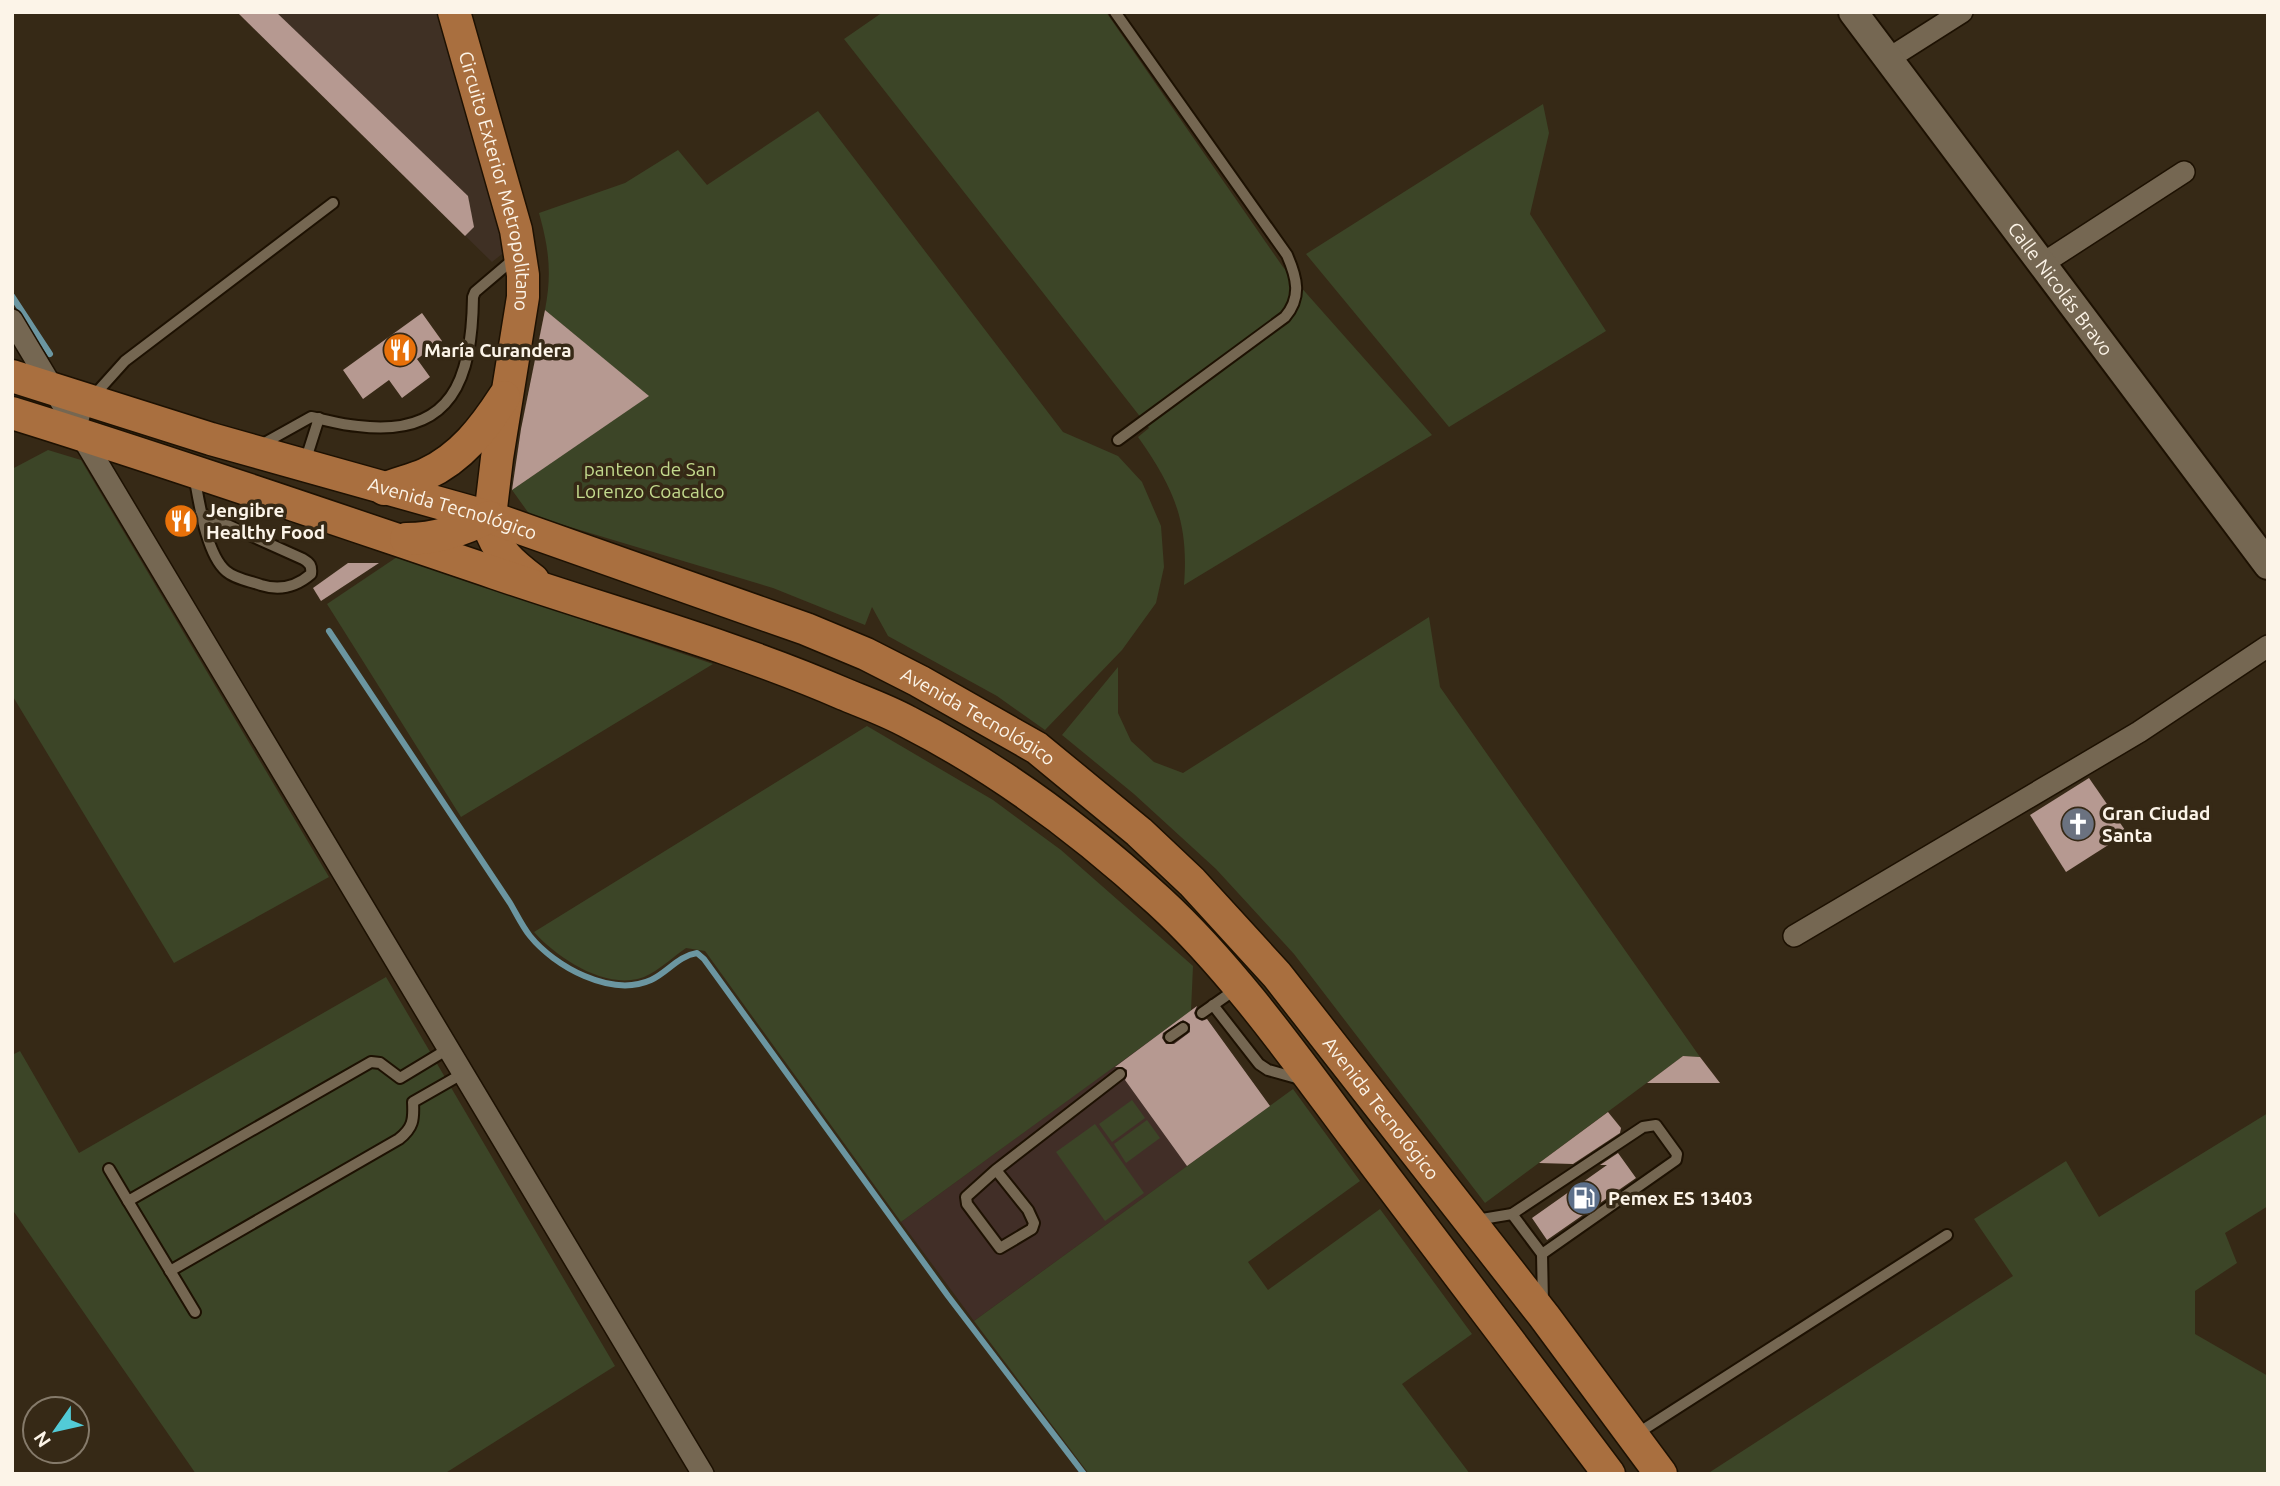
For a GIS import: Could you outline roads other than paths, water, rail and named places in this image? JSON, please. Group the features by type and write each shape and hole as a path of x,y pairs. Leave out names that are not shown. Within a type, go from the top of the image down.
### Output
{"main road":[{"name":"Circuito Exterior Metropolitano","path":"454,12 510,206 520,255 523,297 489,517 492,535 506,558 545,590"},
{"name":"Avenida Tecnológico","path":"12,376 251,450 489,517 806,629 866,654 919,681 1037,748 1139,832 1192,882 1277,975 1544,1316 1661,1474"},
{"path":"384,489 445,464 478,432 507,393"},
{"name":"Avenida Tecnológico","path":"12,413 797,673 907,721 987,767 1054,813 1119,865 1164,906 1226,996 1313,1082 1609,1474"},
{"path":"387,537 434,537 457,531 489,517"}],"street":[{"name":"Calle Nicolás Bravo","path":"1853,12 2268,565"},
{"path":"1888,59 1962,12"},
{"path":"2042,264 2184,172"},
{"path":"12,320 703,1474"},
{"path":"1794,936 2139,732 2268,646"}],"lane":[{"path":"1115,12 1287,256 1297,287 1296,300 1284,317 1118,440"},
{"path":"79,434 89,401 125,361 333,203"},
{"path":"251,450 307,418 393,428 413,424 434,415 448,402 460,383 466,363 475,292 520,255"},
{"path":"304,465 319,418"},
{"path":"193,472 203,514 213,552 225,570 232,575 275,589 290,587 311,574 309,563 303,559 203,514"},
{"path":"1202,1013 1226,996"},
{"path":"1170,1037 1183,1028"},
{"path":"128,1201 371,1062 380,1063 400,1078 448,1049"},
{"path":"170,1271 399,1139 411,1130 414,1118 413,1102 462,1074"},
{"path":"996,1170 1028,1210 1034,1223 1032,1229 1000,1248 966,1201 966,1197 996,1170 1120,1074"},
{"path":"1468,1221 1512,1214 1643,1126 1656,1125 1677,1153 1676,1160 1542,1254"},
{"path":"109,1169 195,1312"},
{"path":"1512,1214 1542,1254 1544,1316"},
{"path":"1633,1436 1947,1235"}],"waterway":[{"path":"12,296 50,354"},
{"path":"329,631 524,928 540,947 568,968 584,976 619,985 635,985 651,980 690,955 697,953 704,959 948,1296 1084,1474"}],"place":[{"name":"María Curandera","path":"400,350"},
{"name":"Jengibre Healthy Food","path":"181,521"},
{"name":"Gran Ciudad Santa","path":"2078,824"},
{"name":"Pemex ES 13403","path":"1584,1198"}],"park label":[{"name":"panteon de San Lorenzo Coacalco","path":"650,480"}]}
